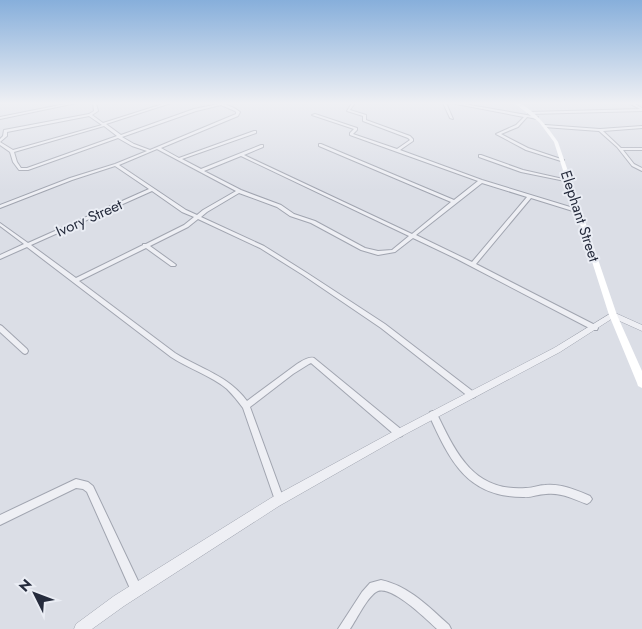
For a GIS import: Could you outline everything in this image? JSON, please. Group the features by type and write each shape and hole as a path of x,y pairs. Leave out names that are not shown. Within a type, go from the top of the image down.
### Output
{"main road":[{"name":"Elephant Street","path":"549,132 556,142 570,181 578,211 613,315 642,383"}],"street":[{"path":"12,151 77,132"},
{"path":"116,132 119,134 119,137 133,145 151,151"},
{"path":"0,142 12,151 17,166 27,169 132,132"},
{"path":"0,207 71,179 116,165 197,132"},
{"path":"179,159 254,132"},
{"path":"354,132 351,134 481,181 578,211"},
{"path":"397,132 412,140 398,150"},
{"path":"502,132 498,134 527,149 562,160"},
{"path":"603,132 621,149 633,165 642,170"},
{"path":"201,171 262,146"},
{"path":"320,146 454,202"},
{"path":"158,148 238,191 279,206 292,215 313,222 370,252 388,253 414,236 481,181"},
{"path":"621,149 642,149"},
{"path":"242,155 474,264 595,328"},
{"path":"480,156 522,171 570,181"},
{"path":"116,165 151,190 197,217 262,248 305,274 383,326 472,395"},
{"name":"Ivory Street","path":"0,257 151,190"},
{"path":"75,281 186,226 238,191"},
{"path":"474,264 529,197"},
{"path":"0,224 174,356 229,384 239,394 246,406 279,500"},
{"path":"145,245 173,265"},
{"path":"81,629 136,589 279,500 399,433 558,350 613,315 642,328"},
{"path":"0,328 25,351"},
{"path":"246,406 272,388 302,362 312,360 399,433"},
{"path":"433,415 456,461 475,480 499,491 524,493 558,490 587,499"},
{"path":"0,520 76,483 85,485 90,489 136,589"},
{"path":"344,629 370,591 376,586 385,585 400,591 445,629"}]}
